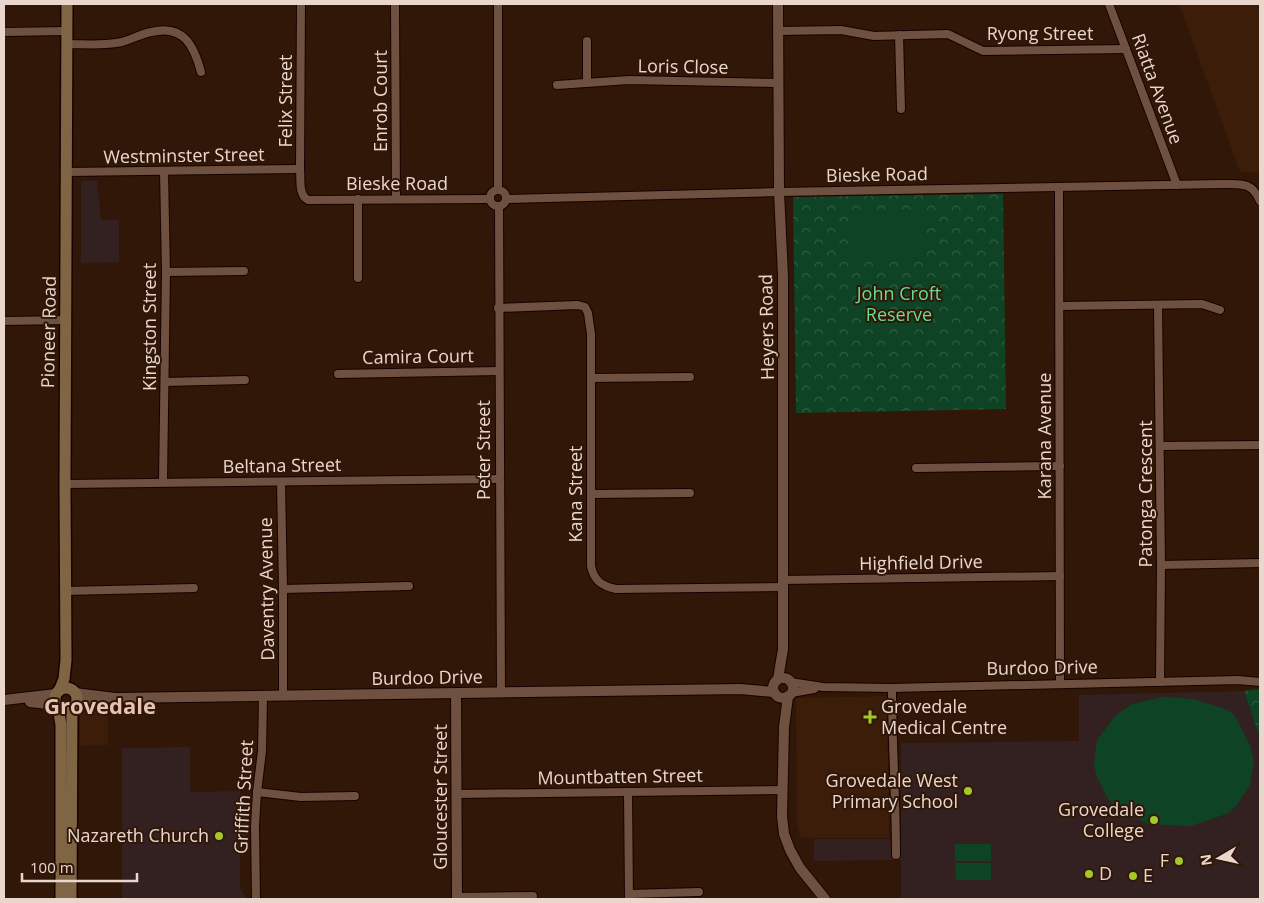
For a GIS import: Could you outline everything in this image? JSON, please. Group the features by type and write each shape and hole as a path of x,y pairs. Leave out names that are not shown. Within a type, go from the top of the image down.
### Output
{"main road":[{"name":"Pioneer Road","path":"61,899 61,728 57,699 64,679 66,660 67,4"},
{"name":"Pioneer Road","path":"66,660 74,699 70,899"},
{"path":"64,688 68,688 74,699 68,710 57,699 64,688"}],"street":[{"name":"Felix Street","path":"301,4 300,169 301,193 304,198"},
{"name":"Enrob Court","path":"395,4 396,198"},
{"path":"498,4 498,190"},
{"name":"Heyers Road","path":"778,4 779,192 783,276 783,792 790,832 795,848 826,899"},
{"name":"Riatta Avenue","path":"1109,4 1177,186"},
{"path":"67,44 120,42 152,32 165,30 176,32 191,44 201,72"},
{"name":"Ryong Street","path":"778,31 841,30 874,36 948,34 983,51 1126,49"},
{"path":"4,32 67,31"},
{"path":"900,35 901,109"},
{"path":"587,41 587,82"},
{"name":"Loris Close","path":"556,85 639,80 779,83"},
{"name":"Westminster Street","path":"67,172 300,169"},
{"name":"Kingston Street","path":"163,482 166,272 164,172"},
{"name":"Bieske Road","path":"506,199 1242,184 1255,190 1260,201"},
{"name":"Karana Avenue","path":"1059,188 1060,684"},
{"path":"498,190 505,194 506,199 504,204 499,206 492,204 490,199 493,192 498,190"},
{"name":"Bieske Road","path":"304,198 308,200 396,198 490,199"},
{"path":"358,199 358,278"},
{"name":"Peter Street","path":"499,206 501,693"},
{"path":"166,272 244,270"},
{"path":"1060,306 1202,304 1220,310"},
{"name":"Patonga Crescent","path":"1158,305 1161,446 1160,682"},
{"name":"Kana Street","path":"498,308 578,306 585,307 588,313 591,334 591,566 592,574 598,582 606,587 616,588 782,584"},
{"path":"4,321 67,320"},
{"name":"Camira Court","path":"338,374 499,371"},
{"path":"591,378 690,377"},
{"path":"165,382 245,380"},
{"path":"1161,446 1260,444"},
{"path":"916,468 1060,466"},
{"name":"Beltana Street","path":"65,484 499,479"},
{"name":"Daventry Avenue","path":"281,482 283,696"},
{"path":"591,494 690,493"},
{"path":"1161,565 1260,563"},
{"name":"Highfield Drive","path":"782,584 1060,576"},
{"path":"283,588 409,586"},
{"path":"66,591 194,588"},
{"name":"Burdoo Drive","path":"74,699 782,687 892,688 1238,680 1260,682"},
{"path":"892,688 892,760 896,793 896,855"},
{"name":"Gloucester Street","path":"456,694 458,794 457,898"},
{"name":"Griffith Street","path":"256,899 255,826 262,751 263,697"},
{"path":"7,700 57,699"},
{"path":"257,792 301,797 355,796"},
{"path":"628,792 629,897 699,892"},
{"name":"Mountbatten Street","path":"458,794 783,792"},
{"path":"457,898 533,896"}],"shaded area":[{"path":"1179,4 1260,4 1260,173 1240,172"},
{"path":"81,181 97,181 101,220 119,220 119,262 81,263"},
{"name":"Grovedale College","path":"1244,691 1260,738 1260,899 901,899 901,860 814,861 814,839 901,839 901,743 1079,741 1079,695"},
{"path":"887,696 889,838 801,838 797,827 796,698"},
{"path":"86,710 108,710 108,745 80,746 80,714"},
{"path":"190,747 190,792 240,791 240,800 247,801 247,841 240,853 240,888 247,899 122,899 122,748"}],"green space":[{"name":"John Croft Reserve","path":"1003,194 1006,409 796,413 793,197"},
{"path":"924,209 925,257 849,257 848,210"},
{"path":"1260,689 1260,738 1244,691"},
{"path":"1163,697 1194,699 1228,710 1234,715 1250,745 1254,761 1250,785 1229,813 1191,826 1148,824 1114,805 1108,799 1096,775 1094,763 1097,740 1115,716 1132,704"},
{"path":"955,844 991,844 991,861 955,861"},
{"path":"955,863 991,863 991,880 956,880"}],"place":[{"name":"Grovedale Medical Centre","path":"870,717"},
{"name":"Grovedale West Primary School","path":"968,791"},
{"name":"Grovedale College","path":"1154,820"},
{"name":"Nazareth Church","path":"219,836"},
{"name":"F","path":"1179,861"},
{"name":"D","path":"1089,874"},
{"name":"E","path":"1133,876"}],"district":[{"name":"Grovedale","path":"100,706"}]}
